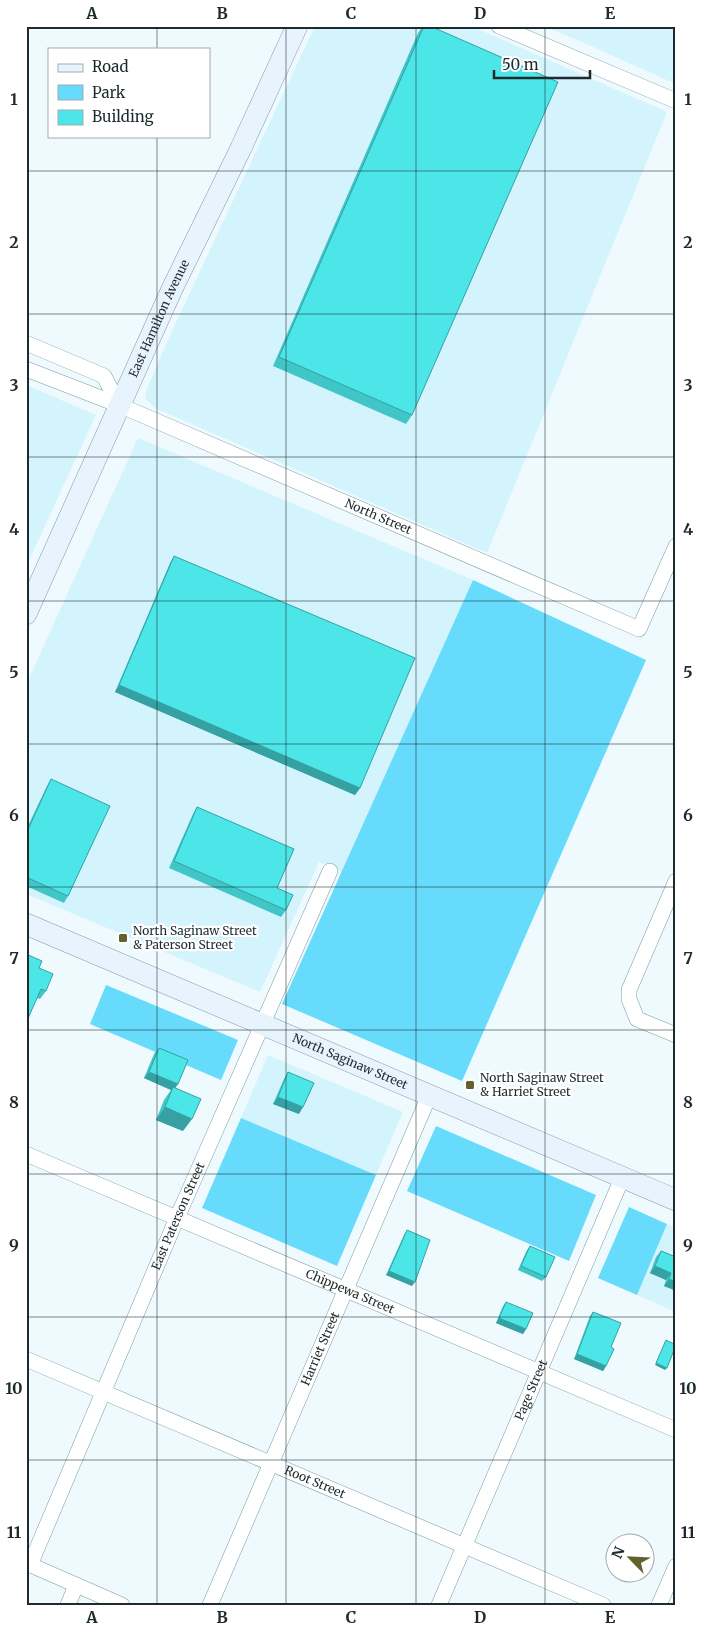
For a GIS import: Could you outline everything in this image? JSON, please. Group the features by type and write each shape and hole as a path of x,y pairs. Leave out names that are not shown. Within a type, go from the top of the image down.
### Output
{"main road":[{"name":"East Hamilton Avenue","path":"26,614 119,406 297,26"},
{"name":"North Saginaw Street","path":"26,924 264,1023 676,1200"}],"street":[{"path":"499,26 676,102"},
{"path":"26,343 104,376 119,406"},
{"name":"North Street","path":"26,369 119,406 639,629 676,546"},
{"name":"East Paterson Street","path":"28,1564 104,1392 177,1218 330,871"},
{"path":"676,881 631,982 629,999 637,1019 676,1035"},
{"name":"Harriet Street","path":"210,1605 430,1094"},
{"name":"Chippewa Street","path":"26,1154 676,1430"},
{"name":"Page Street","path":"439,1605 537,1371 623,1176"},
{"name":"Root Street","path":"26,1359 604,1605"},
{"path":"28,1564 122,1605"},
{"path":"659,1605 676,1566"},
{"path":"68,1605 76,1585"}],"shaded area":[{"path":"315,26 471,26 667,112 487,553 155,408 145,398 146,391 171,333"},
{"path":"544,26 676,26 676,84 589,45"},
{"path":"26,385 96,415 26,567"},
{"path":"138,438 473,580 342,872 319,862 260,992 26,894 26,685"},
{"path":"268,1055 403,1112 376,1175 241,1118"},
{"path":"667,1224 676,1227 676,1312 637,1295"}],"green space":[{"path":"473,580 646,660 462,1081 282,1004"},
{"path":"106,985 238,1040 221,1080 90,1024"},
{"path":"241,1118 376,1175 337,1266 202,1208"},
{"path":"436,1126 596,1195 569,1261 407,1191"},
{"path":"629,1207 667,1224 637,1295 598,1278"}],"building":[{"path":"424,26 430,26 558,82 412,415 279,357"},
{"path":"174,556 415,658 360,788 119,685"},
{"path":"51,779 110,806 68,896 26,877 26,834"},
{"path":"197,807 294,849 277,888 293,895 286,910 174,861"},
{"path":"26,954 42,961 39,968 53,974 46,991 41,989 26,1023"},
{"path":"159,1048 188,1060 178,1084 149,1072"},
{"path":"288,1072 314,1083 303,1107 278,1097"},
{"path":"173,1087 201,1099 192,1119 165,1107"},
{"path":"407,1230 430,1240 415,1282 389,1271"},
{"path":"530,1246 555,1257 546,1277 521,1266"},
{"path":"661,1251 676,1257 676,1282 669,1279 671,1273 655,1266"},
{"path":"506,1302 533,1313 526,1329 499,1318"},
{"path":"593,1312 621,1323 611,1347 614,1349 606,1366 577,1354"},
{"path":"666,1340 676,1345 667,1368 656,1363"}],"place":[{"name":"North Saginaw Street & Paterson Street","path":"123,938"},
{"name":"North Saginaw Street & Harriet Street","path":"470,1085"}]}
